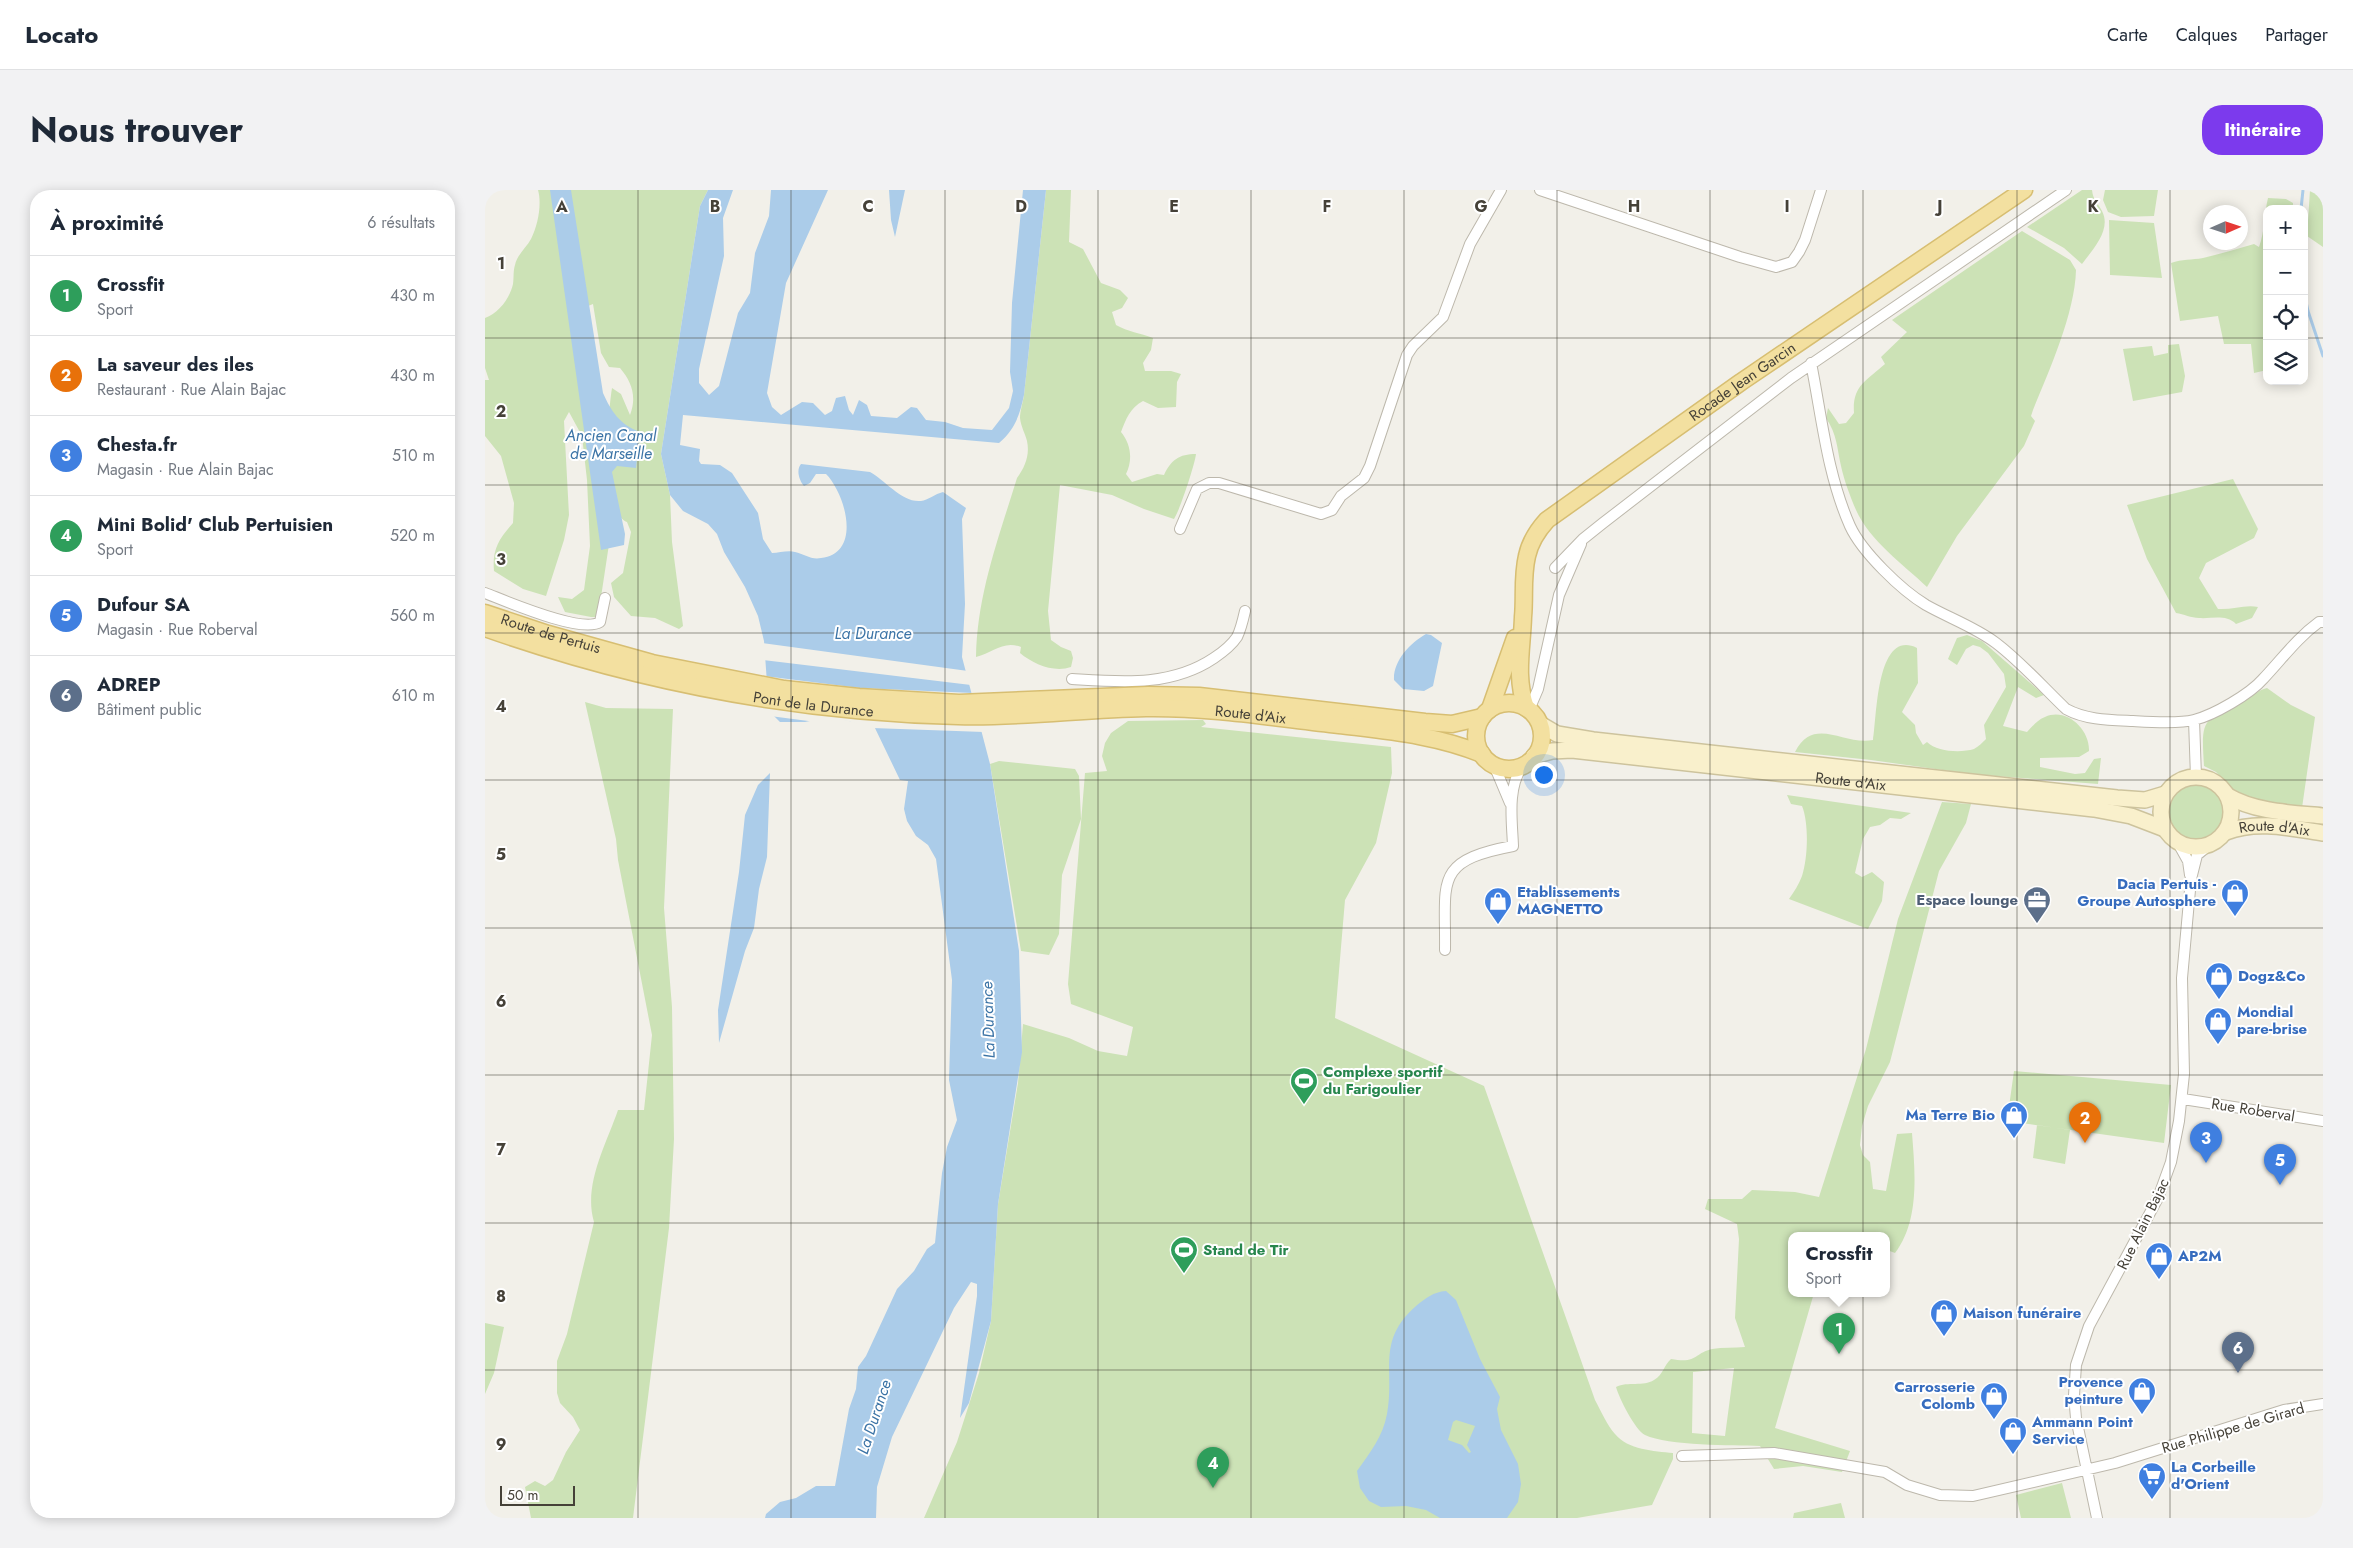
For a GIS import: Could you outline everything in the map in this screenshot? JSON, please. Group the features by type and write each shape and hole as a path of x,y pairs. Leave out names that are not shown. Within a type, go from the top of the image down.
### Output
{"main road":[{"name":"Rocade Jean Garcin","path":"1528,709 1521,691 1519,672 1524,615 1523,586 1527,556 1539,529 1547,520 1741,382 2024,190"},
{"name":"Route de Pertuis","path":"485,613 548,634 614,661"},
{"name":"Rocade Jean Garcin","path":"1486,713 1524,615"},
{"name":"Route de Pertuis","path":"485,628 614,661"},
{"name":"Pont de la Durance","path":"614,661 733,680 814,700 931,702 1016,709"},
{"name":"Route d'Aix","path":"1016,709 1176,695 1452,724 1486,713"},
{"path":"1504,703 1512,703 1528,709 1540,724 1541,741 1528,761 1508,768 1488,760 1479,748 1477,732 1486,713 1504,703"},
{"name":"Route d'Aix","path":"1016,709 1147,708 1198,710 1407,733 1449,742 1488,760"},
{"name":"Route d'Aix","path":"1540,724 1557,734 1593,740 2117,798 2145,800 2165,794"},
{"name":"Route d'Aix","path":"1528,761 1552,751 1572,750 2094,810 2131,816 2165,829"},
{"path":"2196,777 2208,779 2220,785 2227,796 2231,808 2231,821 2226,832 2208,846 2187,847 2178,843 2165,829 2161,812 2165,794 2178,782 2196,777"},
{"name":"Route d'Aix","path":"2227,796 2246,804 2283,812 2323,816"},
{"name":"Route d'Aix","path":"2226,832 2244,826 2259,824 2323,833"}],"street":[{"path":"1180,529 1197,489 1209,483 1219,483 1321,514 1332,510 1345,491 1364,478 1370,466 1407,354 1443,317 1470,244 1501,190"},
{"path":"1540,190 1740,257 1776,267 1792,262 1799,252 1805,240 1821,190"},
{"name":"Rocade Jean Garcin","path":"1555,568 1583,539 1811,363 2067,190"},
{"path":"1811,363 1831,467 1850,526 1860,542 1897,582 1925,604 1997,644 2076,715 2106,720 2147,722 2194,720 2234,702 2251,690 2262,681 2298,638 2319,622 2323,622"},
{"path":"1528,709 1538,689 1559,596 1583,539"},
{"path":"485,593 561,621 596,625 602,618 605,598"},
{"path":"1072,679 1139,682 1179,675 1208,662 1227,648 1237,636 1245,611"},
{"path":"2194,720 2196,777"},
{"path":"1488,760 1511,807"},
{"path":"1445,950 1448,876 1464,860 1513,846 1511,807 1514,780 1528,761"},
{"path":"2178,843 2188,861 2191,878"},
{"path":"2191,878 2197,855 2208,846"},
{"name":"Rue Alain Bajac","path":"2097,1518 2086,1470 2074,1395 2076,1365 2080,1347 2089,1326 2159,1195 2171,1162 2183,1099 2185,1074 2182,978 2191,878"},
{"name":"Rue Roberval","path":"2183,1099 2323,1121"},
{"name":"Rue Philippe de Girard","path":"1682,1456 1775,1453 1885,1472 1923,1491 1940,1495 1973,1496 2086,1470 2285,1410 2323,1404"}],"green space":[{"path":"538,190 708,190 700,206 661,454 670,495 672,542 683,626 679,629 655,618 631,616 614,597 611,583 623,573 631,532 627,522 618,514 609,482 608,438 612,388 621,394 630,415 633,396 630,384 624,373 620,368 609,367 601,353 593,304 588,306 611,531 598,617 565,612 558,597 572,599 584,590 590,546 587,480 582,436 569,412 564,421 569,515 564,540 546,596 523,589 494,571 495,550 513,523 514,503 501,456 485,436 485,380 489,380 485,368 485,318 499,309 507,300 512,289 516,261 531,239 536,227 540,202"},
{"path":"1046,190 1071,190 1069,242 1083,249 1101,283 1120,290 1128,298 1122,308 1112,312 1116,325 1153,338 1151,350 1143,363 1145,371 1171,371 1181,374 1177,382 1176,407 1158,408 1143,401 1132,410 1127,418 1121,432 1130,452 1130,463 1126,474 1132,482 1157,474 1164,475 1176,459 1185,455 1196,454 1187,487 1174,519 1144,509 1112,495 1060,485 1048,611 1051,640 1071,651 1073,658 1071,667 1064,669 1051,668 1031,661 1020,653 1021,647 1015,645 1003,646 976,657 980,611 990,566 1017,478 1027,456 1028,446 1020,415 1024,395"},
{"path":"2082,190 2092,190 2102,211 2105,225 2095,246 2082,264 2064,248 2027,227"},
{"path":"2105,190 2158,190 2154,216 2121,217 2108,212 2103,200"},
{"path":"2310,190 2323,190 2323,247 2308,237"},
{"path":"2268,198 2286,199 2293,203 2293,205 2267,205"},
{"path":"2109,220 2154,223 2162,278 2110,275"},
{"path":"2263,229 2263,371 2254,373 2251,344 2224,344 2218,316 2180,321 2171,263 2203,258 2232,250 2248,250 2248,246 2254,244 2259,247"},
{"path":"2022,231 2070,260 2076,270 2071,305 2060,342 2031,416 2035,421 2024,446 1957,536 1927,587 1878,542 1862,521 1847,488 1835,435 1826,418 1828,408 1839,424 1846,423 1854,413 1855,396 1858,390 1866,380 1885,364 1881,357 1907,332 1892,320"},
{"path":"2179,344 2185,376 2182,392 2133,401 2123,349 2152,346 2154,356 2168,353 2168,345"},
{"path":"2233,479 2258,529 2254,538 2206,563 2199,578 2218,609 2258,607 2252,618 2236,624 2223,618 2196,618 2176,613 2147,559 2127,505"},
{"path":"1967,635 1982,641 2044,695 2036,698 2018,687 2003,726 2027,732 2037,721 2053,715 2061,715 2075,722 2085,735 2089,751 2079,757 2040,758 2040,767 2075,774 2085,773 2094,759 2101,758 2098,784 1971,774 1795,752 1803,741 1811,735 1830,734 1862,741 1873,740 1881,678 1886,663 1893,651 1904,645 1917,648 1918,683 1902,712 1915,725 1916,733 1923,745 1927,742 1943,750 1956,751 1976,748 1986,739 1984,725 2006,687 2004,674 1988,653 1980,647 1973,645 1966,649 1957,665 1948,659 1957,638"},
{"path":"2267,688 2291,705 2315,717 2302,808 2245,796 2232,789 2216,772 2204,766 2203,738 2207,723 2219,713"},
{"path":"585,702 606,708 673,709 664,908 672,1007 674,1139 669,1228 633,1518 531,1518 525,1487 535,1481 545,1486 553,1480 566,1452 580,1430 573,1417 560,1403 557,1393 557,1361 567,1334 594,1222 591,1194 597,1165 618,1110 644,1110 652,1035 618,860 616,839"},
{"name":"Complexe sportif du Farigoulier","path":"1203,720 1206,724 1201,727 1391,747 1392,773 1376,843 1345,900 1335,1018 1484,1086 1595,1400 1609,1426 1620,1439 1634,1447 1673,1453 1673,1459 1652,1505 1577,1518 924,1518 957,1442 979,1373 991,1321 998,1204 1018,1083 1023,1024 1069,1038 1098,1051 1127,1056 1133,1027 1071,1004 1068,984 1085,773 1107,771 1102,756 1105,743 1111,733 1128,721"},
{"path":"999,761 1075,769 1079,776 1081,819 1062,875 1059,934 1049,955 1021,951 990,764"},
{"path":"2197,783 2208,785 2218,791 2224,801 2226,812 2224,823 2218,833 2208,839 2197,841 2186,839 2176,833 2170,823 2168,812 2170,801 2176,791 2186,785"},
{"path":"1787,795 1911,813 1901,819 1890,818 1880,825 1870,827 1863,839 1855,873 1862,877 1872,872 1884,882 1882,901 1868,929 1789,899 1802,876 1806,860 1807,841 1806,822 1802,806 1791,804"},
{"path":"1942,802 1971,804 1966,823 1939,871 1890,1062 1868,1106 1862,1126 1860,1145 1863,1155 1870,1162 1873,1189 1886,1191 1897,1134 1912,1133 1915,1179 1909,1226 1895,1253 1890,1251 1890,1232 1788,1232 1788,1297 1813,1297 1775,1428 1850,1451 1842,1472 1803,1466 1774,1469 1760,1446 1684,1443 1655,1439 1645,1435 1632,1421 1616,1387 1654,1380 1660,1375 1671,1359 1686,1360 1712,1349 1745,1347 1735,1318 1739,1239 1737,1224 1705,1209 1708,1199 1742,1199 1752,1190 1795,1192 1819,1197 1866,1049 1898,919","holes":["1734,1368 1725,1436 1692,1433 1693,1372"]},
{"path":"2014,1071 2171,1085 2164,1143 2007,1121"},
{"path":"2037,1125 2070,1130 2065,1164 2033,1158"},
{"path":"485,1323 504,1327 494,1373 485,1394"},
{"path":"2062,1483 2071,1518 2021,1518 2016,1495"},
{"path":"1841,1503 1845,1518 1793,1518 1794,1513"}],"water":[{"name":"Ancien Canal de Marseille","path":"550,190 571,190 603,393 617,417 640,432 636,468 617,466 612,472 625,534 624,545 601,550"},
{"name":"La Durance","path":"708,190 733,190 723,218 724,256 699,369 699,383 709,395 719,386 738,313 750,293 755,253 769,216 771,190 828,190 786,283 767,393 772,407 781,415 802,402 813,403 825,415 832,411 836,398 845,396 849,410 853,415 859,400 867,405 871,416 897,418 911,407 917,408 926,420 945,422 963,428 992,430 1009,408 1013,391 1010,372 1012,303 1023,190 1046,190 1024,395 1016,421 1009,433 999,443 683,415 680,445 700,449 699,461 701,464 720,465 732,473 758,513 763,539 772,553 792,551 811,558 821,558 834,554 842,545 846,534 844,508 833,483 826,474 816,474 810,483 804,486 799,475 801,464 870,472 900,495 914,501 921,501 943,492 966,508 962,519 965,604 962,657 990,764 1019,951 1022,1052 998,1204 991,1321 969,1403 960,1418 977,1296 977,1284 971,1282 954,1308 892,1437 877,1487 876,1518 765,1518 766,1514 780,1502 796,1498 816,1486 835,1486 849,1409 856,1389 858,1367 866,1356 897,1289 914,1271 927,1249 935,1243 942,1173 947,1147 957,1120 949,1080 952,980 936,859 928,845 916,836 907,821 904,809 908,781 900,780 874,726 829,717 805,722 780,722 769,711 764,641 758,616 745,587 724,552 717,534 708,524 683,511 670,495 661,454 700,206"},
{"path":"889,190 905,190 895,237 891,220"},
{"path":"1426,634 1431,635 1442,643 1433,686 1424,691 1403,689 1394,680 1396,666 1399,659 1414,642"},
{"path":"770,773 767,857 759,889 754,928 745,951 719,1043 718,1010 739,872 745,815 758,785"},
{"path":"1446,1291 1456,1300 1480,1359 1500,1397 1497,1409 1501,1430 1518,1464 1521,1484 1518,1502 1507,1518 1440,1518 1426,1510 1406,1506 1381,1507 1369,1501 1360,1488 1357,1471 1379,1437 1387,1414 1389,1357 1396,1331 1416,1306 1430,1296","holes":["1456,1420 1475,1426 1467,1445 1471,1452 1469,1453 1462,1445 1448,1440 1453,1422"]}],"pier":[{"path":"762,643 968,671 971,685 763,660"},
{"path":"764,676 860,688 973,693 984,732 872,728 848,721 829,720 816,722 770,716 767,712"}],"waterway":[{"path":"2301,205 2303,190"},
{"path":"2305,295 2323,356"}],"place":[{"name":"Dacia Pertuis - Groupe Autosphere","path":"2235,917"},
{"name":"Espace lounge","path":"2037,924"},
{"name":"Etablissements MAGNETTO","path":"1498,925"},
{"name":"Dogz&Co","path":"2219,1000"},
{"name":"Mondial pare-brise","path":"2218,1045"},
{"name":"Complexe sportif du Farigoulier","path":"1304,1105"},
{"name":"Ma Terre Bio","path":"2014,1139"},
{"name":"La saveur des iles","path":"2085,1143"},
{"name":"Chesta.fr","path":"2206,1163"},
{"name":"Dufour SA","path":"2280,1185"},
{"name":"Stand de Tir","path":"1184,1274"},
{"name":"AP2M","path":"2159,1280"},
{"name":"Maison funéraire","path":"1944,1337"},
{"name":"Crossfit","path":"1839,1354"},
{"name":"ADREP","path":"2238,1373"},
{"name":"Provence peinture","path":"2142,1415"},
{"name":"Carrosserie Colomb","path":"1994,1420"},
{"name":"Ammann Point Service","path":"2013,1455"},
{"name":"Mini Bolid' Club Pertuisien","path":"1213,1488"},
{"name":"La Corbeille d'Orient","path":"2152,1500"}]}
